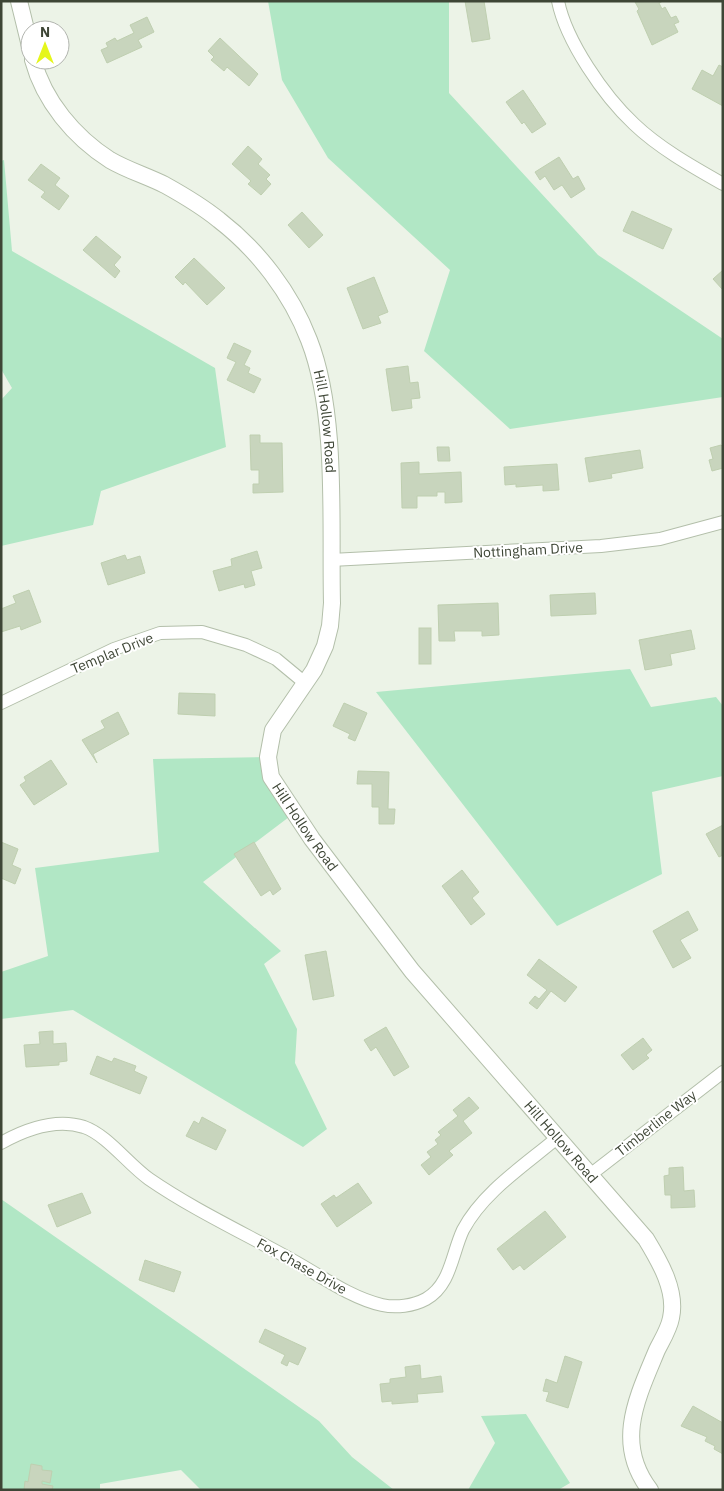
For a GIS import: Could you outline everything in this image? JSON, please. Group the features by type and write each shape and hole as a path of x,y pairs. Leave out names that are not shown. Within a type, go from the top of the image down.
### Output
{"street":[{"path":"19,1 24,20"},
{"path":"558,1 567,28 581,55 616,104 634,125 723,184"},
{"name":"Hill Hollow Road","path":"37,70 40,82 56,109 94,148 111,160 166,186 219,219 250,246 270,271 292,306 309,339 319,370 326,417 331,560 330,626 325,646 305,684 273,730 268,757 271,777 312,839 412,971 646,1239 666,1277 671,1303 671,1318 644,1380 636,1403 630,1434 632,1459 650,1490"},
{"name":"Nottingham Drive","path":"331,560 601,546 660,538 723,522"},
{"name":"Templar Drive","path":"1,703 114,649 160,634 202,632 246,645 276,660 305,684"},
{"name":"Timberline Way","path":"590,1175 723,1072"},
{"name":"Fox Chase Drive","path":"1,1143 25,1129 65,1123 84,1127 100,1135 120,1155 149,1179 213,1216 352,1294 381,1305 398,1306 416,1303 428,1298 439,1286 450,1268 463,1230 486,1198 557,1138"}],"green space":[{"path":"268,1 449,1 449,93 598,255 723,339 723,397 510,429 424,351 450,270 328,158 282,80"},
{"path":"4,160 12,251 215,368 226,447 101,491 93,525 1,546 1,400 12,388 1,369 1,161"},
{"path":"630,669 651,707 716,697 723,706 723,776 652,792 662,874 557,926 376,692"},
{"path":"269,757 293,814 203,882 281,951 264,964 297,1029 295,1063 327,1129 303,1147 73,1010 1,1019 1,972 48,956 35,868 159,852 153,759"},
{"path":"1,1199 319,1421 352,1457 394,1490 201,1490 181,1470 100,1484 100,1490 1,1490"},
{"path":"526,1414 570,1483 558,1490 468,1490 495,1443 481,1416"}],"building":[{"path":"465,1 484,1 490,39 472,42"},
{"path":"663,1 659,3 662,9 665,7 671,18 676,16 679,22 674,24 678,32 652,45 635,2"},
{"path":"147,17 154,32 138,40 142,47 107,63 101,50 108,47 106,43 115,38 117,41 134,33 130,25"},
{"path":"220,38 258,74 249,86 227,67 224,71 211,60 214,57 208,51"},
{"path":"719,65 723,67 723,106 692,89 702,70 713,76"},
{"path":"523,90 546,124 532,133 524,122 522,124 506,102"},
{"path":"248,146 262,159 258,164 270,175 266,179 271,184 261,195 248,184 251,181 232,164"},
{"path":"559,157 573,179 578,176 585,189 571,198 562,185 554,190 545,176 540,180 535,172"},
{"path":"41,164 60,178 55,185 69,196 59,210 41,197 45,192 28,180"},
{"path":"632,211 672,229 663,249 623,231"},
{"path":"302,212 323,235 309,248 288,225"},
{"path":"96,236 121,257 114,265 120,271 115,278 83,250"},
{"path":"194,258 225,288 207,305 185,282 183,285 175,277"},
{"path":"723,270 723,290 713,279"},
{"path":"374,277 388,312 378,316 381,323 363,329 347,288"},
{"path":"234,343 251,351 244,365 250,368 248,373 261,379 254,393 227,380 236,362 227,358"},
{"path":"408,366 410,383 418,382 420,398 411,399 412,408 392,411 386,369"},
{"path":"250,435 260,435 260,443 282,443 283,492 253,493 253,484 259,484 259,470 251,470"},
{"path":"721,445 723,447 723,468 712,471 709,460 713,459 710,448"},
{"path":"437,447 449,447 450,461 438,461"},
{"path":"640,450 643,468 611,474 612,478 589,482 585,458"},
{"path":"419,462 419,474 461,472 462,502 445,503 445,492 437,492 437,496 417,496 417,508 402,508 401,463"},
{"path":"557,464 559,490 543,491 543,485 516,487 516,484 505,485 504,467"},
{"path":"257,551 262,568 251,571 255,585 245,588 244,584 219,591 213,571 232,566 231,559"},
{"path":"125,555 127,560 140,556 145,573 108,585 101,563"},
{"path":"29,590 41,622 21,630 20,626 1,632 1,609 16,603 13,596"},
{"path":"595,593 596,614 551,616 550,595"},
{"path":"498,603 499,635 482,636 482,631 454,631 455,641 439,641 438,605"},
{"path":"419,628 431,628 431,664 419,664"},
{"path":"691,630 695,649 670,654 672,665 645,670 639,640"},
{"path":"179,693 215,694 215,716 178,714"},
{"path":"344,703 367,713 355,741 348,738 350,734 333,726"},
{"path":"118,712 129,734 93,754 97,763 82,740 105,728 101,721"},
{"path":"51,760 67,784 34,805 20,785 26,781 24,777"},
{"path":"358,771 389,772 388,809 395,809 394,824 379,824 379,807 372,807 372,784 357,784"},
{"path":"723,825 723,855 719,857 706,834"},
{"path":"1,842 18,849 12,865 21,869 15,884 1,878"},
{"path":"254,842 281,889 273,895 270,890 261,896 234,854"},
{"path":"462,870 479,892 472,898 485,914 471,925 442,886"},
{"path":"688,911 698,930 680,940 691,958 673,968 653,931"},
{"path":"326,951 334,996 313,1000 305,955"},
{"path":"539,959 577,987 565,1002 551,991 537,1009 529,1003 535,996 539,999 547,990 527,975"},
{"path":"386,1027 409,1067 394,1076 376,1047 371,1051 364,1040"},
{"path":"53,1031 53,1044 66,1043 67,1061 59,1062 59,1065 26,1067 24,1045 40,1044 39,1032"},
{"path":"643,1038 652,1050 646,1055 649,1058 633,1070 621,1055"},
{"path":"97,1056 112,1062 114,1058 136,1066 134,1071 147,1077 140,1094 90,1074"},
{"path":"469,1097 479,1108 463,1121 472,1133 449,1151 453,1155 429,1175 421,1165 431,1157 427,1152 438,1144 435,1140 441,1135 438,1132 458,1116 453,1110"},
{"path":"202,1117 226,1130 216,1150 186,1136 194,1121 199,1124"},
{"path":"683,1167 684,1191 694,1190 695,1207 671,1208 671,1195 665,1195 664,1176 669,1175 669,1168"},
{"path":"358,1183 372,1203 337,1227 321,1204 334,1195 336,1198"},
{"path":"82,1193 91,1213 57,1227 48,1205"},
{"path":"545,1211 566,1237 524,1270 520,1265 513,1270 497,1249"},
{"path":"145,1260 181,1272 174,1292 139,1280"},
{"path":"265,1329 306,1348 298,1365 289,1361 287,1366 281,1363 285,1355 259,1342"},
{"path":"565,1356 582,1362 568,1408 546,1401 549,1392 543,1391 546,1379 557,1383"},
{"path":"420,1365 421,1379 441,1376 443,1392 417,1394 418,1402 392,1404 392,1401 382,1402 380,1384 390,1383 390,1379 406,1377 405,1367"},
{"path":"693,1406 723,1423 723,1454 714,1449 715,1446 705,1441 707,1437 681,1426"},
{"path":"31,1464 42,1466 42,1470 52,1471 50,1483 42,1481 42,1484 53,1486 52,1490 24,1490 25,1481 28,1482"}]}
